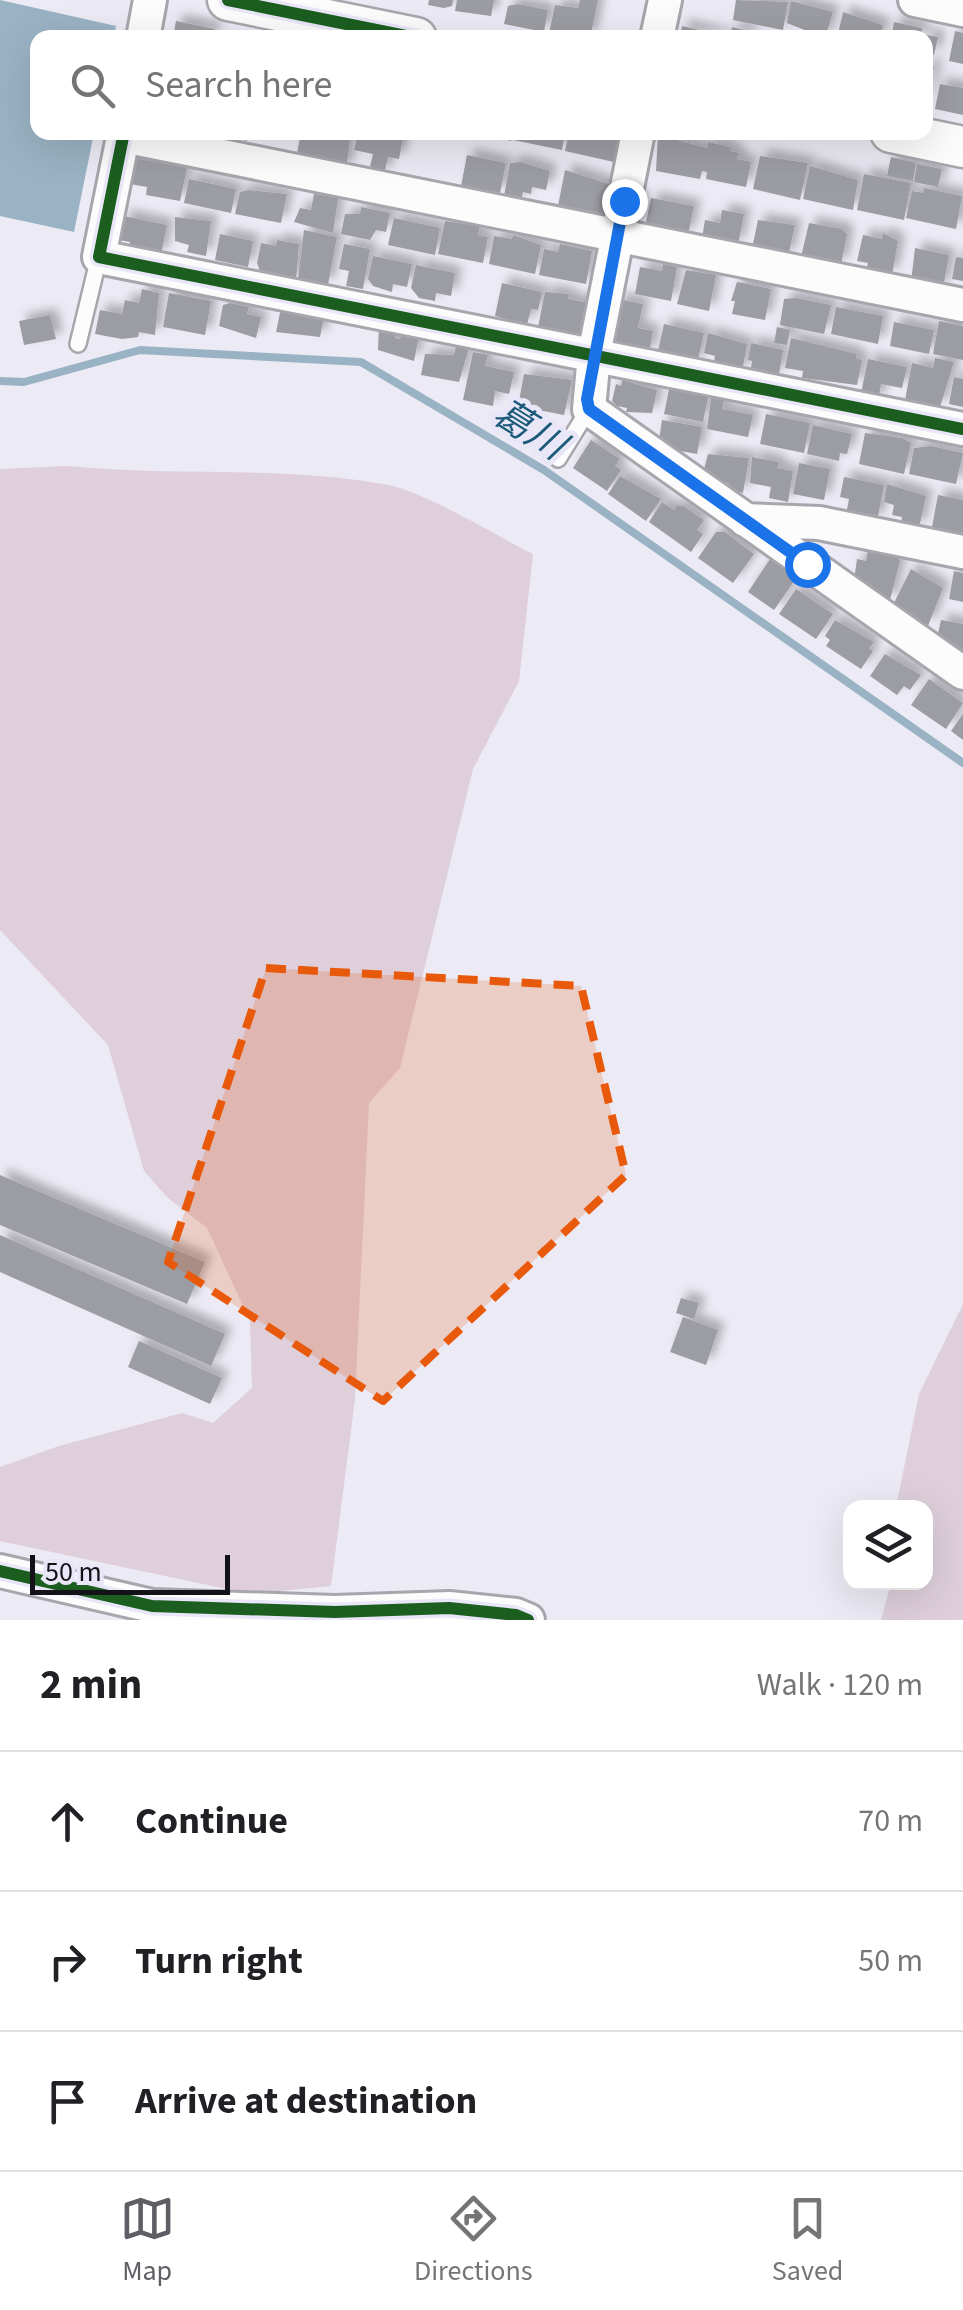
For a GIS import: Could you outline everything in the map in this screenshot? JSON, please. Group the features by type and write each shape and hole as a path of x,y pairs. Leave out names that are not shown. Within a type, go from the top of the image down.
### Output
{"street":[{"path":"144,30 150,0"},
{"path":"228,0 376,30"},
{"path":"659,30 665,0"},
{"path":"915,0 963,10"},
{"path":"123,140 99,257 963,429"},
{"path":"153,140 963,305"},
{"path":"636,140 594,355 589,409 963,672"},
{"path":"929,140 963,147"},
{"path":"745,520 819,523 963,552"},
{"path":"0,1571 149,1613 449,1608 516,1614 528,1620"}],"lane":[{"path":"78,344 99,257"},
{"path":"558,459 589,409"}],"highlighted area":[{"path":"266,968 581,986 626,1175 383,1401 168,1262"}],"shaded area":[{"path":"68,466 308,475 388,485 441,505 533,554 519,681 473,769 400,1068 369,1103 355,1399 331,1586 250,1594 0,1541 0,1467 59,1446 182,1413 213,1423 252,1388 250,1321 207,1228 168,1198 144,1171 108,1045 0,930 0,469"},
{"path":"963,1304 963,1620 881,1620 889,1590 933,1590 933,1500 897,1500 919,1394"}],"water":[{"path":"0,0 116,26 115,30 30,30 30,140 93,140 74,232 0,216"}],"building":[{"path":"429,0 453,0 452,6 444,8 428,5"},
{"path":"457,0 494,0 491,16 455,11"},
{"path":"580,0 598,0 592,30 550,30 555,5 578,8"},
{"path":"736,0 788,2 783,30 733,20"},
{"path":"791,1 833,12 827,30 805,30 787,23"},
{"path":"508,6 548,10 544,30 504,24"},
{"path":"843,12 883,25 882,30 839,30"},
{"path":"176,21 215,29 215,30 174,30"},
{"path":"894,22 922,28 922,30 892,30"},
{"path":"955,31 963,33 963,64 949,61"},
{"path":"940,84 963,88 963,115 935,109"},
{"path":"300,140 350,140 346,170 296,159"},
{"path":"356,140 403,140 399,159 388,157 384,174 369,171 373,154 354,150"},
{"path":"513,140 564,140 562,150"},
{"path":"567,140 619,140 614,162 565,151"},
{"path":"658,140 677,140 707,148 708,142 730,147 730,151 739,153 737,159 751,162 746,187 706,179 707,172 702,171 700,179 656,171"},
{"path":"467,155 506,163 500,193 461,186"},
{"path":"760,156 808,163 800,200 753,189"},
{"path":"891,157 916,163 913,181 887,176"},
{"path":"135,158 187,168 180,201 146,195 147,187 130,184"},
{"path":"521,162 550,171 546,190 532,187 531,194 523,192 521,201 504,196 510,163"},
{"path":"917,164 942,169 938,187 914,182"},
{"path":"810,166 858,180 853,210 803,199"},
{"path":"565,170 609,184 602,216 557,211"},
{"path":"864,174 911,183 904,220 857,210"},
{"path":"189,179 236,189 231,213 184,203"},
{"path":"924,188 962,196 956,229 906,218 912,191 923,193"},
{"path":"331,191 339,192 333,233 294,222 300,208 311,210 314,194 330,196"},
{"path":"240,192 287,194 281,223 235,214"},
{"path":"651,198 694,206 688,235 645,227"},
{"path":"361,207 390,213 386,232 376,230 370,240 341,234 345,214 360,214"},
{"path":"722,210 744,214 738,245 702,238 705,220 720,223"},
{"path":"124,216 167,225 161,255 128,249 130,242 119,240"},
{"path":"175,217 211,221 206,256 187,252 189,245 175,241"},
{"path":"394,218 440,228 435,255 388,245"},
{"path":"758,220 795,225 788,257 752,249"},
{"path":"445,221 480,226 478,235 488,237 483,263 438,254"},
{"path":"809,223 842,229 847,234 841,265 801,257"},
{"path":"304,230 337,237 328,285 298,279"},
{"path":"883,233 898,241 892,275 866,270 868,263 857,261 863,235 882,239"},
{"path":"220,234 253,241 248,267 215,260"},
{"path":"513,235 541,245 535,274 489,264 494,236 512,239"},
{"path":"277,240 299,244 296,281 261,274 257,263 261,243 276,246"},
{"path":"344,244 370,249 363,289 346,286 349,271 339,269"},
{"path":"560,244 592,251 586,284 539,275 544,249 558,252"},
{"path":"915,248 949,255 943,288 911,282"},
{"path":"373,256 412,264 407,287 393,284 392,292 373,286 368,279"},
{"path":"956,257 963,258 963,281 952,279"},
{"path":"663,264 677,267 671,301 635,294 640,267 662,271"},
{"path":"416,265 455,273 451,296 436,293 435,301 419,298 411,288"},
{"path":"686,270 716,275 709,311 677,304"},
{"path":"737,282 771,289 765,320 732,314"},
{"path":"502,283 542,292 538,310 531,309 527,325 495,316"},
{"path":"142,289 159,293 155,335 139,332 138,337 122,339 95,334 100,310 122,314 125,300 139,303"},
{"path":"545,292 569,294 568,299 589,303 582,336 538,327"},
{"path":"169,293 211,301 205,335 163,327"},
{"path":"618,299 643,304 638,328 653,331 649,354 615,347 616,340 611,339"},
{"path":"784,299 831,305 824,334 780,325"},
{"path":"223,305 249,307 247,314 261,317 256,338 219,326"},
{"path":"836,307 883,316 878,344 831,334"},
{"path":"281,308 324,316 320,337 276,332"},
{"path":"50,315 56,339 24,345 19,321"},
{"path":"939,321 963,326 963,360 933,354"},
{"path":"894,322 934,330 929,354 890,346"},
{"path":"664,324 704,333 697,364 657,355"},
{"path":"379,327 396,331 395,338 400,339 402,332 419,336 414,361 378,350"},
{"path":"777,327 790,330 787,345 774,343"},
{"path":"708,333 747,344 742,372 713,367 715,356 704,353"},
{"path":"791,338 857,354 856,358 862,360 857,385 802,378 803,371 785,368"},
{"path":"457,341 470,344 459,382 421,375 425,354 454,355"},
{"path":"751,343 783,350 779,374 772,372 771,378 757,375 758,369 751,368 752,361 748,360"},
{"path":"473,352 488,355 485,366 514,372 509,394 495,391 493,406 463,400"},
{"path":"935,358 954,362 940,407 905,400 912,363 933,368"},
{"path":"868,359 907,367 902,388 881,384 878,401 860,398"},
{"path":"524,374 572,380 564,415 518,406"},
{"path":"954,377 963,379 963,407 949,404"},
{"path":"622,380 657,390 652,413 626,412 627,408 612,401 616,384 621,386"},
{"path":"670,384 709,392 703,422 664,414"},
{"path":"712,391 726,394 722,409 753,415 748,437 707,429"},
{"path":"766,414 810,423 804,453 760,444"},
{"path":"662,420 702,427 697,454 664,448 666,441 659,440"},
{"path":"813,425 852,434 847,454 840,453 839,461 807,454"},
{"path":"865,433 911,443 904,474 859,464"},
{"path":"591,440 620,459 615,466 621,470 607,491 573,468"},
{"path":"931,446 963,453 956,484 909,474 914,448"},
{"path":"708,454 749,458 743,493 728,490 729,484 703,473"},
{"path":"752,457 779,462 777,468 793,471 788,502 769,498 771,487 750,483"},
{"path":"799,463 830,469 824,500 793,494"},
{"path":"620,476 661,499 646,521 608,494"},
{"path":"844,477 884,485 877,521 846,515 849,499 840,497"},
{"path":"887,484 926,496 919,528 901,524 902,517 892,515 894,505 884,502"},
{"path":"938,495 963,500 963,538 932,527"},
{"path":"662,502 674,510 677,505 685,507 704,520 697,530 703,534 691,552 649,522"},
{"path":"716,532 725,532 754,554 733,583 698,558"},
{"path":"869,545 893,550 900,561 890,600 876,597 854,580 857,559 866,561"},
{"path":"770,559 797,577 774,610 748,592"},
{"path":"911,569 943,588 928,626 893,605"},
{"path":"954,571 963,573 963,602 949,599"},
{"path":"796,589 833,614 816,639 779,614"},
{"path":"835,620 874,642 869,648 873,651 861,669 826,646 830,640 825,636"},
{"path":"941,620 963,624 963,650 937,638"},
{"path":"885,654 921,675 910,690 904,686 897,695 870,676"},
{"path":"929,679 963,703 946,729 911,705"},
{"path":"963,714 963,740 951,731"},
{"path":"0,1175 205,1262 187,1304 0,1225"},
{"path":"0,1235 225,1334 211,1366 0,1272"},
{"path":"681,1298 699,1303 694,1319 676,1313"},
{"path":"683,1317 718,1330 706,1365 670,1352"},
{"path":"139,1341 222,1378 210,1404 128,1367"}],"waterway":[{"name":"葛川","path":"0,381 24,382 140,350 361,362 544,470 963,763"}],"cycle path":[{"path":"228,0 376,30"},
{"path":"122,140 99,257 963,429"},
{"path":"0,1571 152,1606 335,1612 449,1608 516,1615 528,1620"}],"route":[{"path":"624,201 587,399 589,409 807,564"}]}
